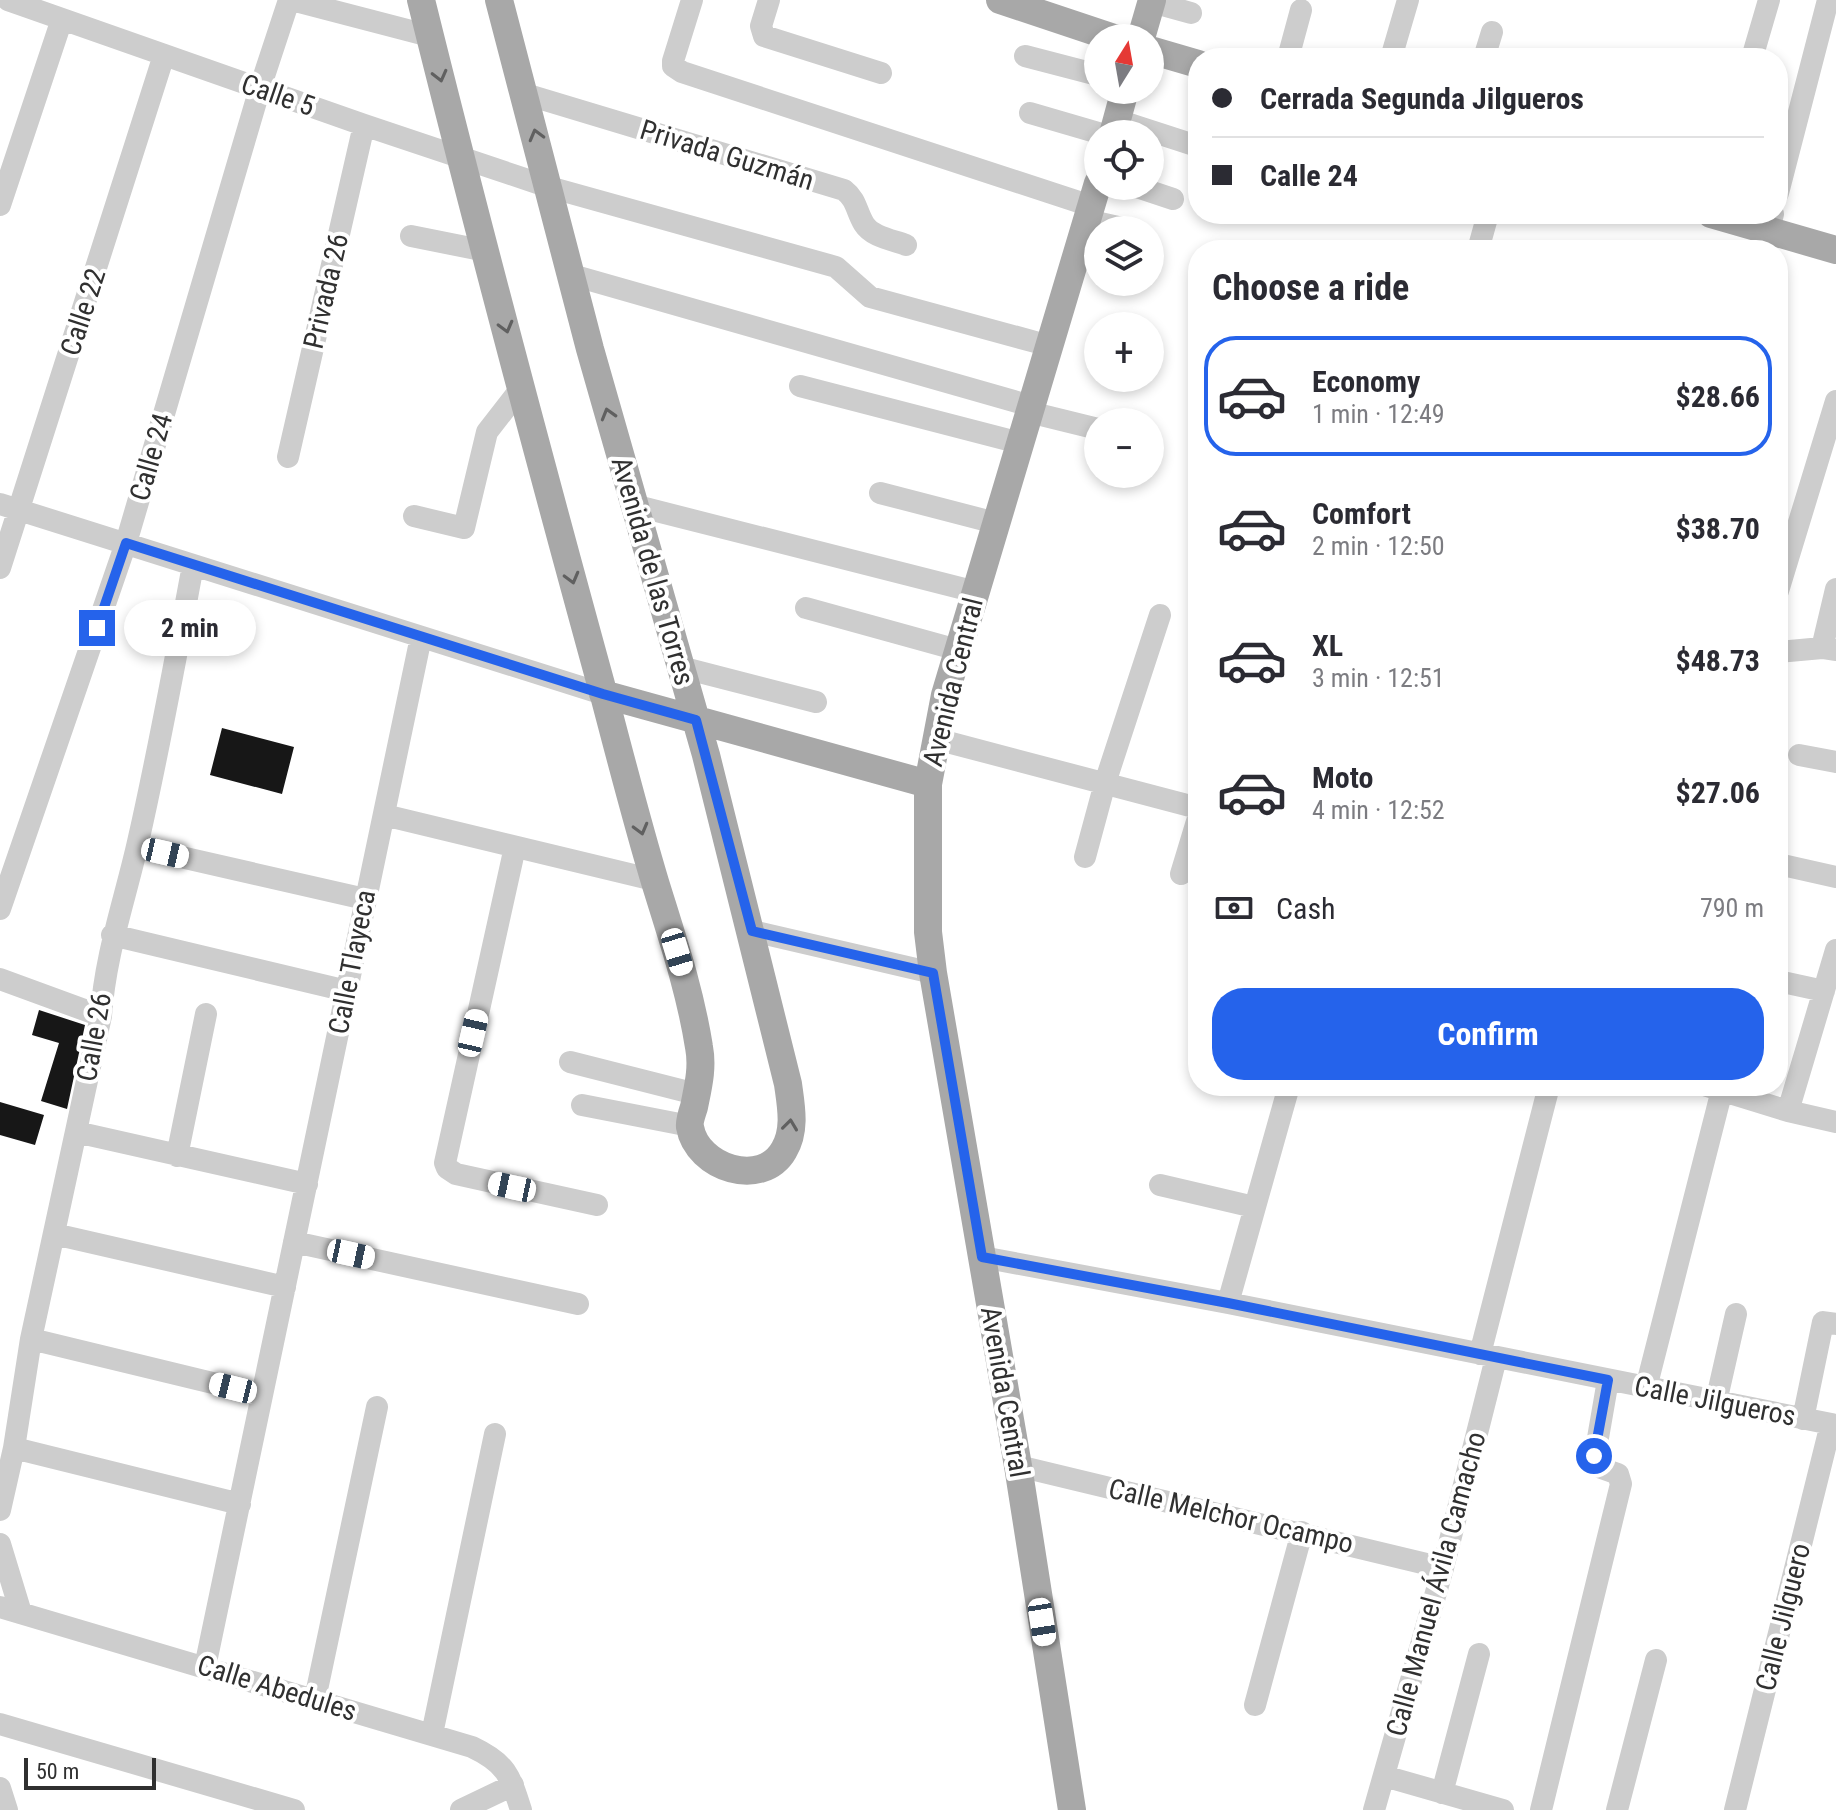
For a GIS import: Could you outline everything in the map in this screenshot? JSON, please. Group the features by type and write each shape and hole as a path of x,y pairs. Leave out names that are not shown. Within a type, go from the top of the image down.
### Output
{"main road":[{"path":"421,0 459,156 603,694 654,880 685,976 700,1050 701,1071 690,1126"},
{"name":"Avenida de las Torres","path":"499,0 633,505 696,720 752,931 788,1084 792,1122 785,1149 774,1164 754,1172 721,1166 699,1146 690,1126"},
{"path":"1000,0 1084,28"},
{"path":"1145,24 1152,1"},
{"path":"1164,54 1188,61"},
{"name":"Avenida Central","path":"1072,1810 1018,1466 933,973 928,932 928,784 958,650 1092,203"},
{"path":"1743,224 1836,250"},
{"path":"603,694 928,784"}],"street":[{"name":"Calle 5","path":"8,0 42,6 62,19 549,187 836,267 870,297 1050,346"},
{"name":"Calle 24","path":"0,909 126,543 260,88 290,0 430,36"},
{"path":"692,0 673,61 673,66 682,72 1092,203 1110,216"},
{"path":"769,0 761,26 764,36 881,73"},
{"path":"1394,48 1408,0"},
{"path":"1755,48 1769,0"},
{"path":"1788,154 1828,0"},
{"path":"1152,1 1191,13"},
{"path":"1291,48 1301,10"},
{"path":"0,205 62,19"},
{"path":"1487,48 1492,32"},
{"name":"Calle 22","path":"0,568 10,507 164,55"},
{"path":"1025,56 1084,71"},
{"name":"Privada Guzmán","path":"525,94 844,190 854,197 865,225 872,232 906,245"},
{"path":"1030,113 1084,124"},
{"name":"Privada 26","path":"288,457 364,125"},
{"path":"1164,139 1188,144"},
{"path":"1164,196 1173,199"},
{"path":"411,236 486,251"},
{"path":"572,275 1084,425"},
{"path":"800,386 1020,443"},
{"path":"414,516 464,528 487,432 522,387"},
{"path":"1788,558 1836,401"},
{"path":"880,493 996,523"},
{"path":"633,505 976,592"},
{"path":"10,507 603,694"},
{"name":"Calle 26","path":"0,1510 14,1448 31,1339 101,1016 112,935 137,847 193,565"},
{"path":"1788,651 1829,649 1836,589"},
{"path":"806,608 958,650"},
{"path":"1085,857 1105,783 1160,615"},
{"name":"Calle Tlayeca","path":"205,1667 421,637"},
{"path":"680,667 816,702"},
{"path":"936,739 1188,805"},
{"path":"1799,755 1836,762"},
{"path":"384,815 654,880"},
{"path":"137,847 365,899"},
{"path":"515,847 446,1157 447,1168 456,1174 597,1205"},
{"path":"1181,874 1188,851"},
{"path":"1788,866 1836,877"},
{"path":"752,931 933,973"},
{"path":"112,935 347,991"},
{"path":"1788,1111 1836,950"},
{"path":"0,979 101,1016"},
{"path":"1788,983 1824,991"},
{"path":"177,1156 206,1014"},
{"path":"570,1062 696,1094"},
{"path":"1228,1303 1286,1096"},
{"name":"Calle Manuel Ávila Camacho","path":"1374,1810 1443,1568 1547,1096"},
{"path":"1646,1388 1713,1096"},
{"path":"1740,1096 1836,1122"},
{"path":"582,1105 690,1126"},
{"path":"76,1132 307,1184"},
{"path":"1160,1185 1254,1207"},
{"path":"54,1234 285,1287"},
{"path":"294,1242 578,1304"},
{"name":"Calle Jilgueros","path":"982,1257 1228,1303 1834,1425"},
{"path":"1716,1402 1736,1314"},
{"path":"1803,1419 1830,1323"},
{"path":"31,1339 262,1395"},
{"path":"1541,1810 1621,1484 1618,1474 1601,1468 1594,1461 1608,1380"},
{"path":"315,1699 377,1407"},
{"name":"Calle Jilguero","path":"1735,1810 1834,1425"},
{"path":"432,1734 495,1434"},
{"path":"14,1448 240,1504"},
{"name":"Calle Melchor Ocampo","path":"1018,1466 1443,1568"},
{"path":"1255,1705 1302,1532"},
{"path":"0,1544 10,1610"},
{"name":"Calle Abedules","path":"10,1610 472,1747 504,1768 521,1810"},
{"path":"1442,1793 1479,1654"},
{"path":"1617,1810 1656,1660"},
{"path":"0,1724 294,1810"},
{"path":"1384,1776 1503,1810"},
{"path":"461,1810 513,1785"},
{"path":"0,1788 7,1810"}],"building":[{"path":"222,728 294,747 282,794 210,775"},
{"path":"39,1010 85,1025 67,1109 41,1101 59,1043 32,1035"},
{"path":"0,1102 44,1115 35,1145 0,1135"}],"route":[{"path":"97,628 126,543 603,694 696,720 752,931 933,973 982,1257 1608,1380 1594,1456"}]}
